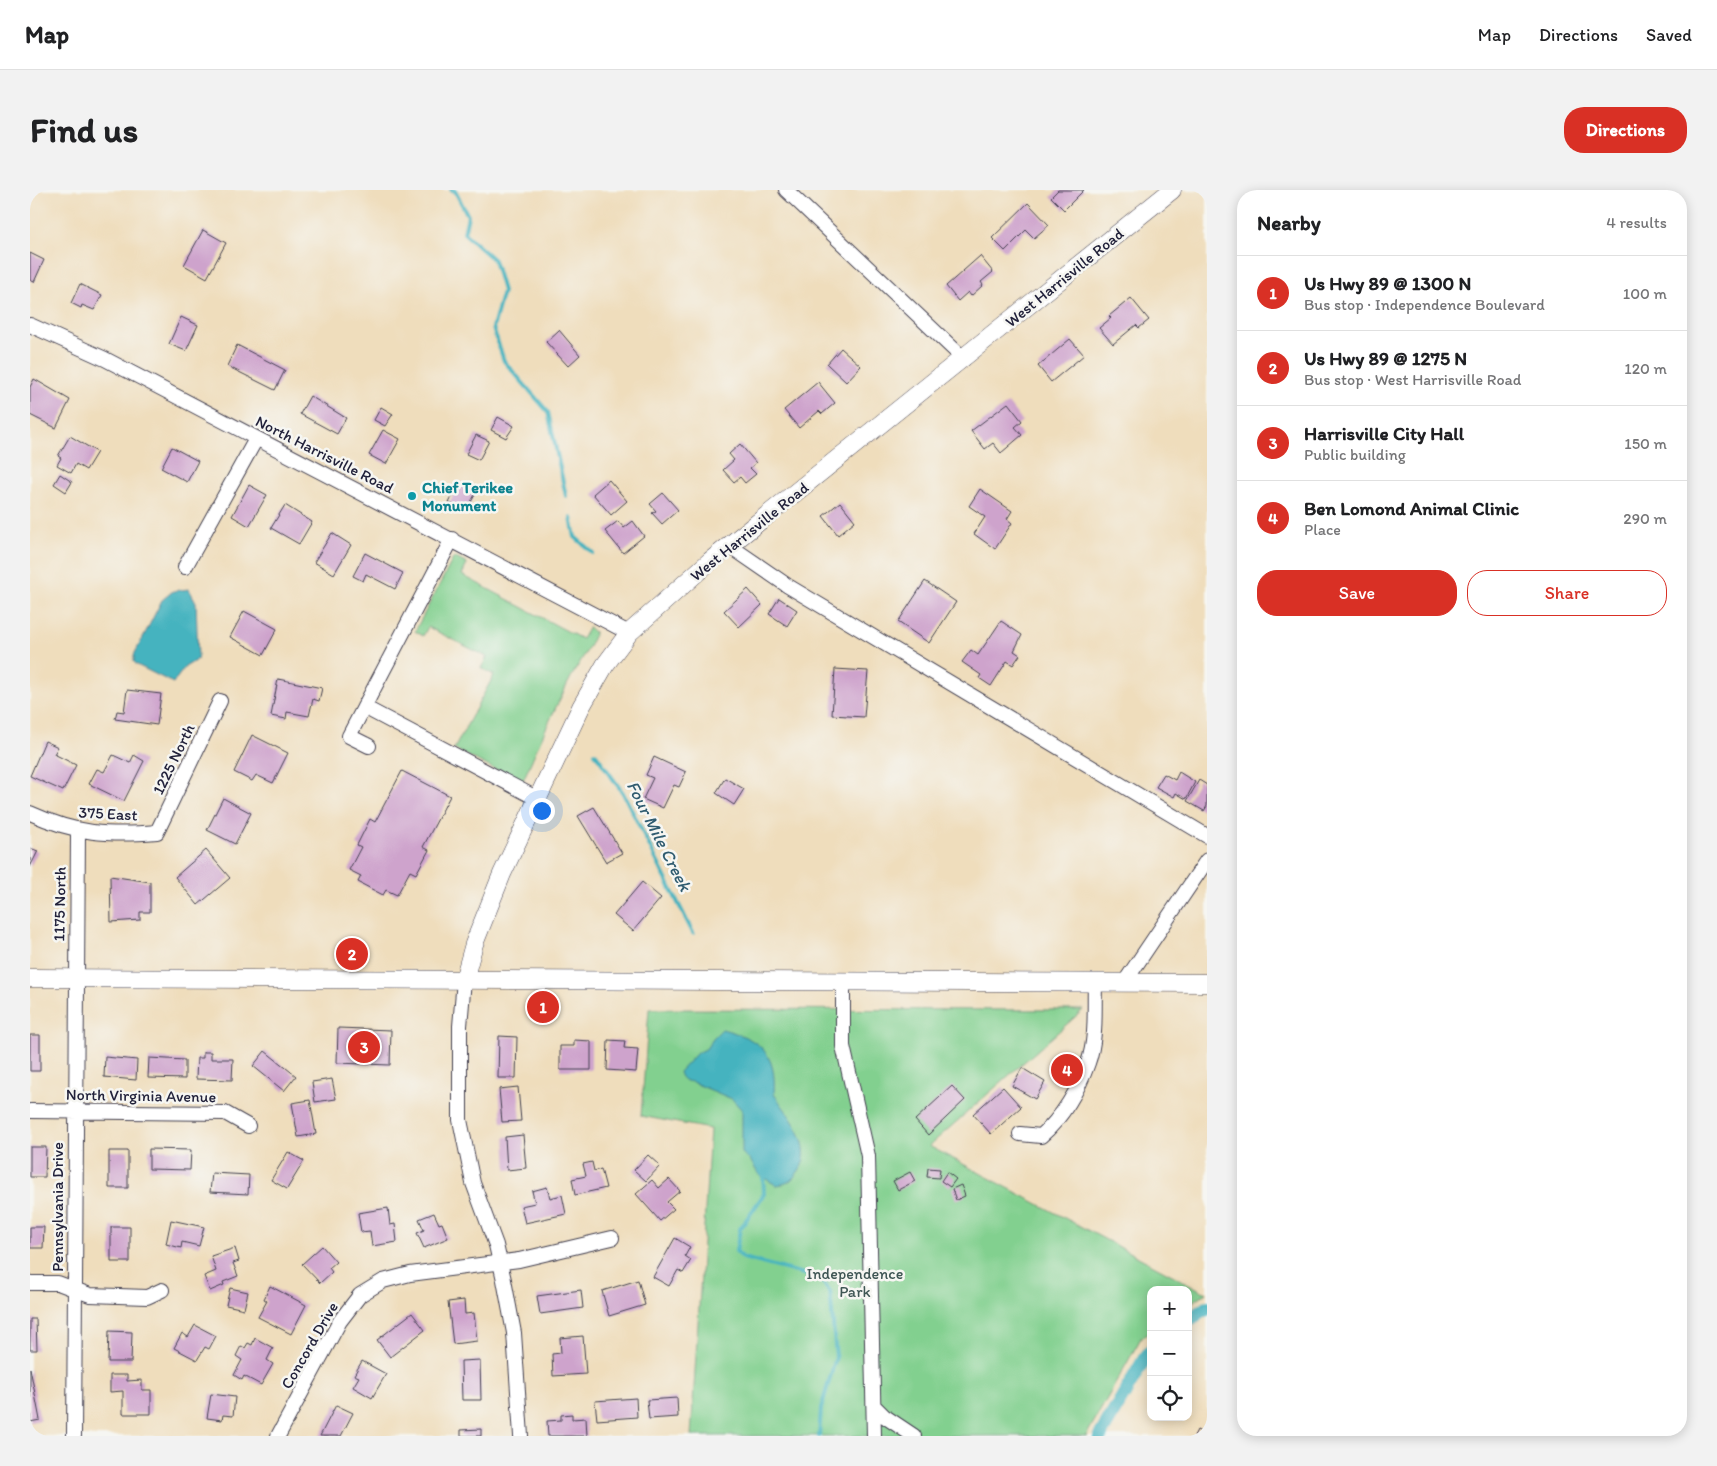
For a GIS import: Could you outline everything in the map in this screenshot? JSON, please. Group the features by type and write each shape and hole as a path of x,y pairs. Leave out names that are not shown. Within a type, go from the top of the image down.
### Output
{"main road":[{"name":"West Harrisville Road","path":"464,980 474,944 502,874 581,707 605,664 630,633 730,546 1172,190"},
{"path":"30,978 1207,983"}],"street":[{"path":"786,190 964,359"},
{"name":"North Harrisville Road","path":"30,325 105,359 630,633"},
{"path":"185,567 256,438"},
{"path":"369,746 349,736 452,539"},
{"path":"730,546 788,586 1207,836"},
{"name":"1225 North","path":"157,832 220,701"},
{"path":"364,707 538,798"},
{"name":"375 East","path":"30,814 78,831 118,835 157,832"},
{"name":"1175 North","path":"75,978 78,831"},
{"path":"1124,983 1207,860"},
{"name":"Pennsylvania Drive","path":"74,1436 75,978"},
{"path":"464,980 460,1026 460,1120 473,1183 496,1245 514,1333 522,1436"},
{"path":"843,982 843,1046 868,1156 875,1407 874,1436"},
{"path":"1020,1134 1041,1136 1057,1122 1088,1062 1093,1033 1095,982"},
{"name":"North Virginia Avenue","path":"30,1111 225,1113 248,1126"},
{"name":"Concord Drive","path":"278,1436 340,1321 360,1295 383,1281 410,1274 500,1263 612,1238"},
{"path":"30,1283 58,1283 90,1296 147,1297 162,1290"},
{"path":"875,1407 884,1416 914,1436"}],"green space":[{"path":"454,557 467,564 462,575 582,639 589,627 595,633 571,677 522,783 454,749 494,675 481,668 487,657 428,627 423,636 415,631"},
{"name":"Independence Park","path":"649,1009 1083,1010 929,1146 1206,1293 1192,1302 1192,1286 1147,1286 1147,1334 1141,1338 1086,1436 691,1436 710,1129 641,1116"}],"water":[{"path":"189,589 196,602 198,659 185,667 173,683 137,665 134,662 134,655 162,600 173,591"},
{"path":"722,1029 756,1043 769,1058 774,1080 774,1094 793,1122 803,1142 803,1162 798,1172 791,1180 784,1184 776,1185 759,1175 750,1160 742,1153 742,1110 732,1099 692,1082 685,1081 680,1075 679,1072 697,1053 706,1049"}],"building":[{"path":"1058,190 1084,190 1064,210 1051,197"},
{"path":"1028,203 1049,225 1034,238 1026,230 1005,251 992,238"},
{"path":"203,230 226,243 207,278 184,265"},
{"path":"30,253 44,260 34,282 30,280"},
{"path":"980,256 993,272 981,282 983,285 971,296 968,292 958,301 946,286"},
{"path":"80,284 102,295 94,310 82,305 81,308 71,303"},
{"path":"1131,298 1149,320 1139,328 1136,325 1113,344 1099,328 1111,318 1109,316"},
{"path":"181,317 198,325 186,351 169,344"},
{"path":"559,330 580,355 568,366 546,342"},
{"path":"1070,339 1084,355 1051,382 1038,366"},
{"path":"237,345 285,370 275,390 227,366"},
{"path":"841,348 861,366 846,382 827,364"},
{"path":"34,379 70,400 56,428 30,415 30,387"},
{"path":"818,382 835,403 822,414 819,411 799,428 784,410"},
{"path":"310,396 346,418 337,434 300,414"},
{"path":"1008,403 1022,421 1015,427 1022,435 1001,453 993,443 985,449 971,431"},
{"path":"381,407 393,414 385,426 374,420"},
{"path":"498,417 514,426 506,438 491,430"},
{"path":"383,430 400,439 386,464 369,455"},
{"path":"476,435 489,441 479,460 466,454"},
{"path":"70,436 97,452 86,470 76,464 71,473 57,465 61,458 58,456"},
{"path":"740,444 756,463 750,468 756,474 745,483 740,477 734,482 723,470 734,460 729,454"},
{"path":"172,447 198,461 187,482 161,468"},
{"path":"60,474 72,482 66,492 54,484"},
{"path":"609,480 627,501 611,515 593,494"},
{"path":"460,482 477,491 466,511 449,503"},
{"path":"249,485 267,495 249,526 232,516"},
{"path":"980,489 1012,511 1007,519 1012,523 995,549 974,534 985,517 969,506"},
{"path":"663,493 678,510 662,524 652,513 656,511 650,504"},
{"path":"840,502 855,521 838,535 823,516"},
{"path":"285,505 312,522 299,544 271,528"},
{"path":"618,521 624,528 633,521 644,536 623,553 605,531"},
{"path":"332,533 351,545 334,574 314,562"},
{"path":"365,553 403,573 395,589 366,574 363,581 353,576"},
{"path":"925,581 956,602 929,643 898,622"},
{"path":"748,589 762,605 739,627 724,611"},
{"path":"779,598 797,610 787,626 769,614"},
{"path":"244,611 277,629 263,655 230,637"},
{"path":"1001,621 1022,635 1014,651 1020,655 1013,665 1007,661 991,686 979,678 981,675 962,662 971,650 978,655"},
{"path":"835,669 868,671 864,717 832,715"},
{"path":"278,679 322,688 319,701 313,699 309,716 287,712 286,719 271,716"},
{"path":"127,690 161,694 157,725 115,719 117,711 124,712"},
{"path":"252,735 288,753 273,783 256,775 252,781 234,772"},
{"path":"45,741 58,747 54,754 76,765 63,791 30,776"},
{"path":"113,755 130,763 134,755 144,761 124,801 89,784 97,769 104,772"},
{"path":"654,757 686,772 679,787 674,785 663,808 643,799 653,778 646,775"},
{"path":"402,771 450,796 423,847 429,850 416,874 410,871 397,895 386,890 383,895 358,882 361,876 349,870 361,847 357,845 370,819 375,822"},
{"path":"1179,772 1195,782 1186,799 1176,793 1174,797 1156,787 1164,774 1175,780"},
{"path":"725,778 744,789 734,805 716,793"},
{"path":"1199,780 1207,785 1207,806 1204,811 1187,801"},
{"path":"223,798 251,813 235,844 207,830"},
{"path":"594,807 622,853 606,862 578,816"},
{"path":"30,848 38,851 30,867"},
{"path":"206,850 230,878 198,905 175,877"},
{"path":"110,876 150,882 150,912 140,912 140,920 111,922"},
{"path":"642,882 661,898 633,931 614,915"},
{"path":"338,1028 391,1030 390,1065 337,1063"},
{"path":"30,1035 40,1035 40,1071 30,1071"},
{"path":"499,1036 517,1037 516,1078 498,1078"},
{"path":"574,1040 591,1041 591,1070 560,1070 560,1046 574,1046"},
{"path":"608,1040 625,1041 624,1048 638,1049 636,1072 607,1070"},
{"path":"265,1051 296,1076 284,1091 253,1066"},
{"path":"203,1052 211,1052 211,1059 233,1059 232,1080 196,1079 197,1058 203,1058"},
{"path":"105,1057 137,1060 136,1080 104,1077"},
{"path":"149,1058 185,1060 185,1079 148,1078"},
{"path":"1062,1058 1069,1062 1071,1059 1082,1066 1070,1085 1052,1074"},
{"path":"1022,1068 1045,1082 1035,1099 1012,1086"},
{"path":"332,1079 336,1099 315,1102 312,1082"},
{"path":"952,1086 965,1100 928,1135 915,1120"},
{"path":"518,1087 521,1121 502,1122 499,1089"},
{"path":"1003,1087 1021,1107 991,1134 973,1114"},
{"path":"310,1100 316,1134 298,1137 292,1103"},
{"path":"523,1135 526,1168 507,1170 505,1137"},
{"path":"30,1147 46,1147 45,1177 30,1177"},
{"path":"149,1149 191,1150 190,1170 149,1169"},
{"path":"109,1151 128,1151 128,1188 109,1188"},
{"path":"288,1152 304,1161 287,1189 271,1180"},
{"path":"648,1155 660,1166 646,1181 634,1170"},
{"path":"592,1162 594,1171 601,1169 606,1188 575,1195 572,1179 586,1176 583,1164"},
{"path":"928,1168 940,1169 939,1178 927,1177"},
{"path":"910,1172 915,1181 898,1190 893,1181"},
{"path":"947,1172 956,1179 950,1187 941,1181"},
{"path":"212,1173 249,1175 248,1194 210,1192"},
{"path":"669,1179 680,1191 667,1202 674,1209 660,1221 636,1194 652,1180 659,1188"},
{"path":"961,1185 965,1196 956,1200 952,1189"},
{"path":"547,1187 550,1198 562,1195 566,1214 525,1223 521,1206 535,1203 532,1191"},
{"path":"388,1208 390,1225 395,1224 397,1242 372,1246 370,1231 361,1232 358,1213"},
{"path":"434,1213 439,1224 442,1223 448,1238 424,1248 417,1233 424,1230 419,1219"},
{"path":"171,1220 204,1227 199,1246 182,1242 181,1248 166,1244"},
{"path":"30,1227 44,1227 43,1248 30,1248"},
{"path":"111,1227 130,1227 130,1262 111,1262"},
{"path":"675,1238 690,1247 685,1256 691,1260 683,1273 678,1270 669,1286 653,1277"},
{"path":"322,1246 336,1262 329,1268 332,1272 320,1283 302,1264"},
{"path":"235,1248 239,1261 233,1263 238,1276 223,1282 224,1285 210,1291 204,1276 216,1271 211,1256"},
{"path":"638,1280 645,1305 609,1316 602,1291"},
{"path":"270,1286 306,1305 291,1334 258,1317 267,1301 264,1299"},
{"path":"230,1288 248,1292 244,1309 226,1305"},
{"path":"581,1290 583,1308 540,1314 537,1296"},
{"path":"464,1300 465,1314 474,1313 477,1341 453,1344 448,1302"},
{"path":"412,1313 425,1330 390,1357 377,1340"},
{"path":"30,1319 36,1319 37,1350 30,1350"},
{"path":"195,1325 216,1336 209,1349 205,1347 197,1360 174,1348 182,1333 188,1337"},
{"path":"109,1331 132,1332 131,1362 108,1362"},
{"path":"583,1336 586,1374 553,1376 552,1354 561,1353 560,1338"},
{"path":"255,1338 273,1348 267,1360 273,1364 261,1385 244,1376 242,1380 234,1375 242,1360 236,1356 241,1346 245,1348 248,1343 252,1345"},
{"path":"480,1360 481,1400 462,1400 461,1361"},
{"path":"362,1361 386,1374 372,1398 353,1387 359,1377 354,1375"},
{"path":"30,1368 40,1420 30,1422"},
{"path":"110,1375 127,1375 127,1381 142,1380 142,1390 151,1390 151,1414 123,1414 123,1391 110,1392"},
{"path":"211,1394 235,1397 233,1416 223,1415 222,1420 207,1418"},
{"path":"636,1398 637,1417 597,1420 595,1401"},
{"path":"677,1398 678,1417 649,1419 647,1400"},
{"path":"336,1405 353,1413 341,1436 320,1436"},
{"path":"572,1414 572,1419 586,1418 587,1436 548,1436 547,1421 561,1420 561,1415"},
{"path":"481,1429 481,1436 461,1436 461,1430"},
{"path":"1197,1430 1207,1435 1207,1436 1194,1436"}],"waterway":[{"name":"Four Mile Creek","path":"451,190 455,191 468,216 464,233 494,260 503,291 493,328 504,361 548,412 566,496"},
{"name":"Four Mile Creek","path":"571,518 575,537 593,553"},
{"name":"Four Mile Creek","path":"595,753 623,793 693,933"},
{"name":"Four Mile Creek","path":"763,1174 764,1194 740,1229 736,1251 743,1258 819,1278 830,1291 836,1357 821,1409 819,1436"},
{"path":"1192,1317 1207,1308"},
{"path":"1100,1436 1147,1356"}],"place":[{"name":"Chief Terikee Monument","path":"412,496"},
{"name":"Us Hwy 89 @ 1275 N","path":"352,954"},
{"name":"Us Hwy 89 @ 1300 N","path":"543,1007"},
{"name":"Harrisville City Hall","path":"364,1047"},
{"name":"Ben Lomond Animal Clinic","path":"1067,1070"}]}
